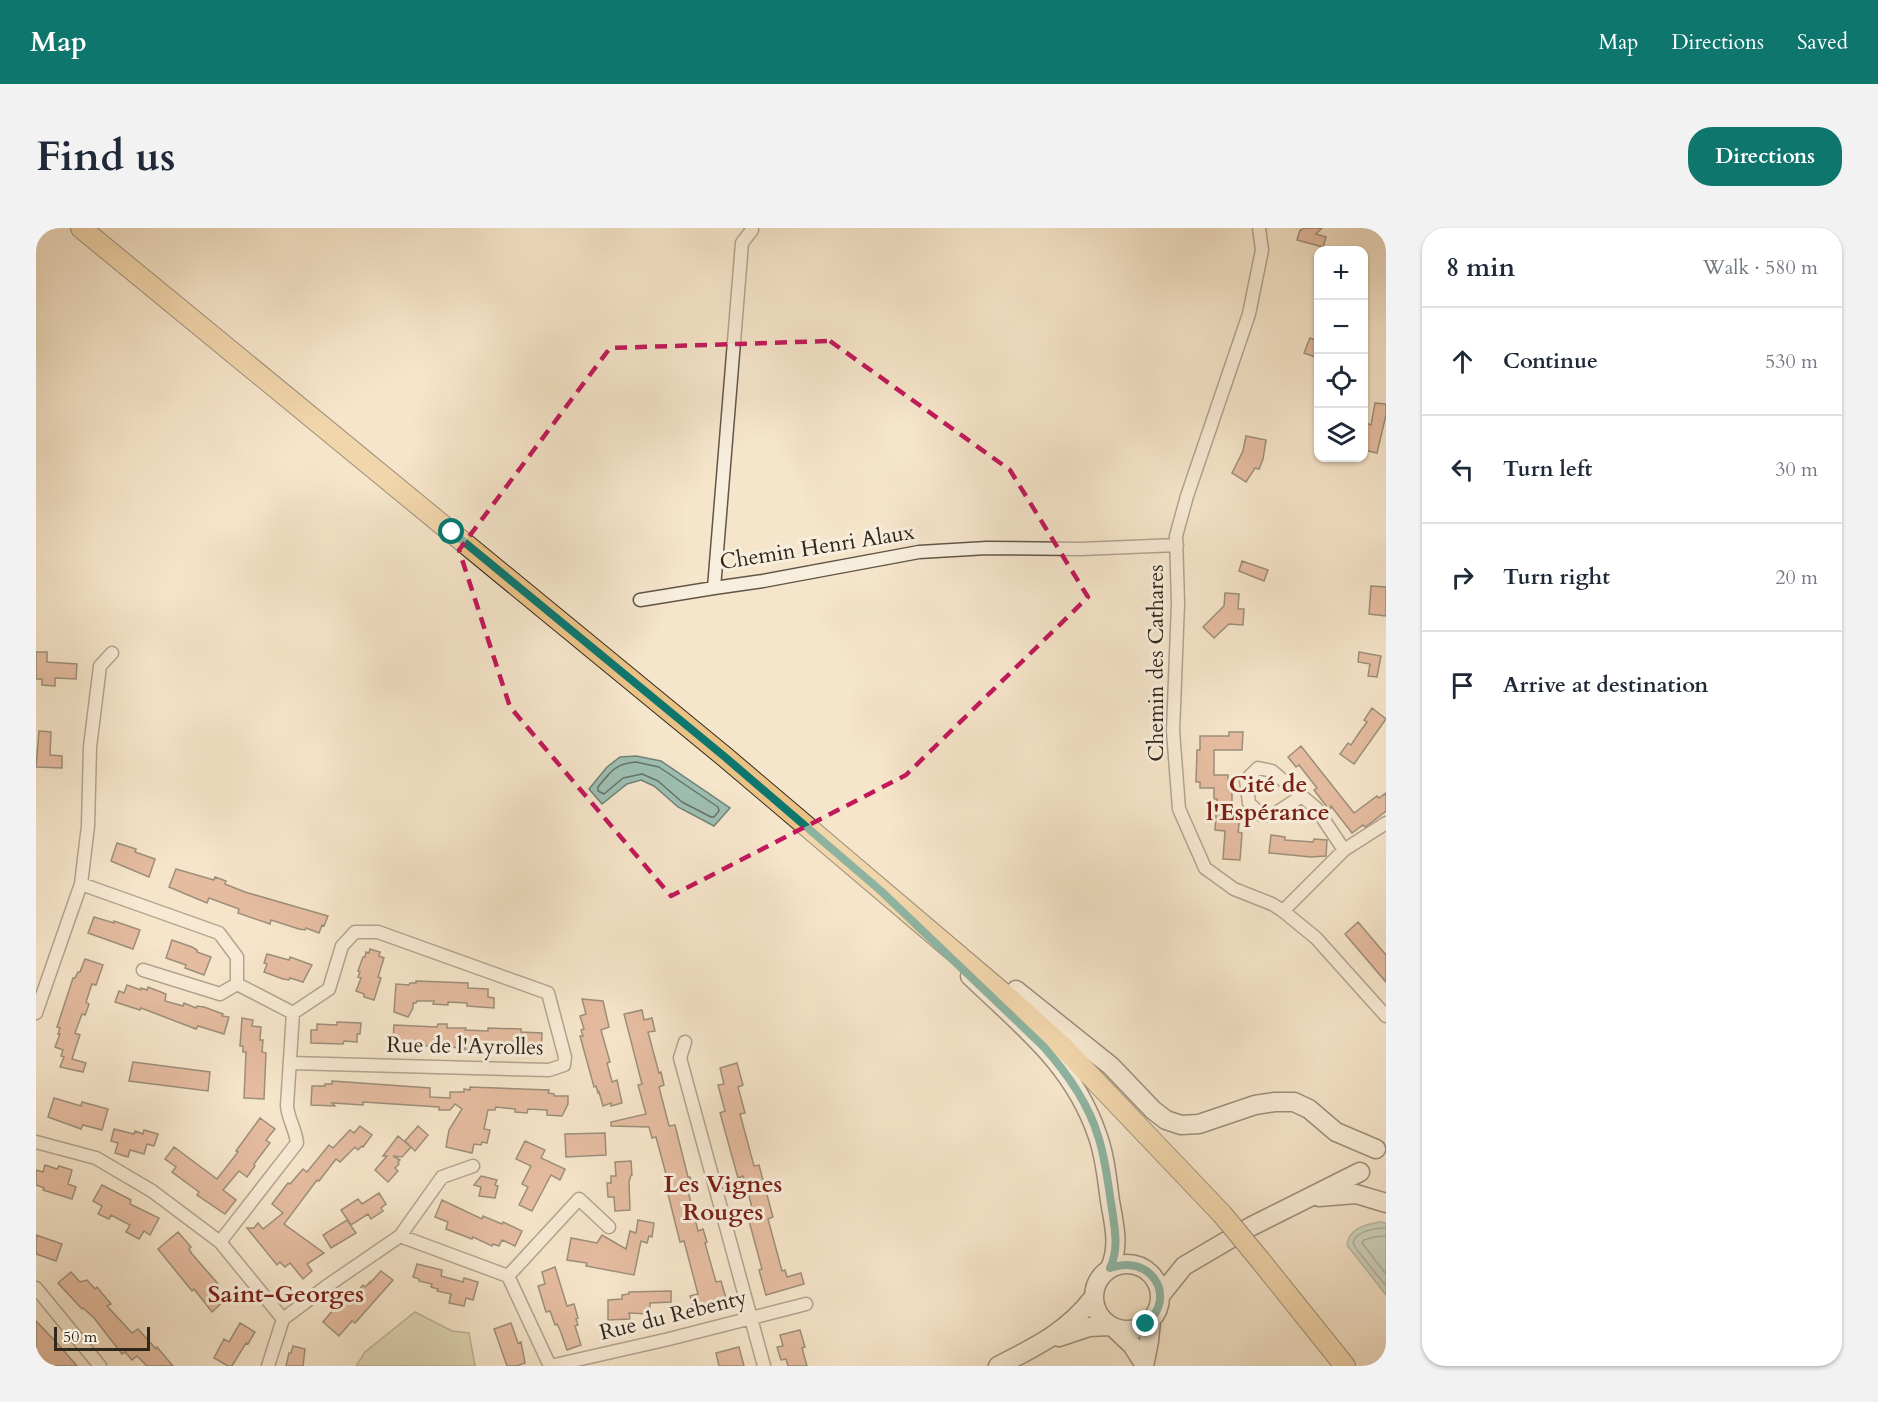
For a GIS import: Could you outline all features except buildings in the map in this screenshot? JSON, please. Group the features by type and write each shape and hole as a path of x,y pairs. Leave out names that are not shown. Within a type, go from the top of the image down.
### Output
{"main road":[{"path":"81,228 725,757 1010,999 1062,1046 1222,1214 1345,1366"},
{"path":"725,757 898,892 1111,1066 1153,1110 1166,1119 1181,1125 1198,1124 1255,1105 1294,1102 1309,1109 1335,1132 1381,1148"},
{"path":"881,891 1043,1046 1071,1079 1086,1105 1098,1136 1116,1244 1115,1257 1110,1268 1098,1281 1093,1298 1080,1316 1046,1341 998,1366"},
{"path":"1016,990 1101,1070 1177,1149 1222,1214"},
{"path":"1378,1200 1364,1190 1360,1182 1360,1172 1362,1162 1368,1154 1381,1148"},
{"path":"1160,1296 1184,1266 1252,1226 1360,1172"},
{"path":"1308,1198 1356,1194 1378,1200"},
{"path":"1110,1268 1128,1264 1145,1270 1158,1286 1160,1296 1158,1309 1151,1320 1144,1365"},
{"path":"1145,1270 1184,1266"},
{"path":"1093,1298 1095,1309 1101,1318 1132,1345 1144,1365"},
{"path":"1046,1341 1089,1328 1112,1327 1134,1330 1151,1320"}],"street":[{"name":"Chemin des Cathares","path":"1258,228 1262,250 1250,314 1187,496 1176,536 1178,603 1173,731 1179,809 1204,868 1234,889 1283,910 1316,938 1384,1007"},
{"name":"Chemin Henri Alaux","path":"752,230 742,243 714,588 919,552 987,548 1081,549 1177,545"},
{"path":"640,600 714,588"},
{"path":"36,1012 81,884 88,826 90,747 100,666 112,653"},
{"path":"1302,796 1274,814 1261,815 1250,803 1246,780 1257,768 1272,771 1302,796 1316,808 1344,850"},
{"path":"1283,910 1344,850 1386,823"},
{"path":"81,884 219,933 237,957 237,984"},
{"name":"Rue de l'Ayrolles","path":"291,1063 549,1070 564,1065 565,1057 548,993 378,932 355,932 342,946 329,989 293,1013"},
{"path":"143,970 220,994 237,984"},
{"path":"220,1242 297,1143 296,1131 288,1113 293,1013 237,984"},
{"path":"685,1042 680,1058 764,1366"},
{"path":"36,1142 96,1158 152,1191 220,1242 283,1319"},
{"path":"268,1366 283,1319 400,1236 442,1177 472,1166"},
{"path":"508,1276 579,1199 609,1227"},
{"path":"400,1236 508,1276 550,1366"},
{"path":"36,1288 100,1366"},
{"name":"Rue du Rebenty","path":"550,1366 806,1304"}],"highlighted area":[{"path":"830,341 1010,470 1088,597 906,775 671,896 510,707 459,550 610,348"}],"green space":[{"path":"415,1312 452,1331 469,1333 475,1366 356,1366 365,1352"}],"water":[{"path":"636,756 661,761 730,808 714,826 678,807 654,786 641,780 627,784 602,804 589,789 607,767 620,757"},
{"path":"1380,1222 1386,1223 1386,1295 1347,1245 1354,1231"}],"district":[{"name":"Cité de l'Espérance","path":"1268,798"},
{"name":"Les Vignes Rouges","path":"723,1198"},
{"name":"Saint-Georges","path":"286,1294"}],"route":[{"path":"452,532 725,757 881,891 1060,1064 1086,1105 1098,1136 1116,1244 1115,1257 1110,1268 1128,1264 1137,1266 1153,1277 1158,1286 1160,1296 1158,1309 1146,1324"}]}
